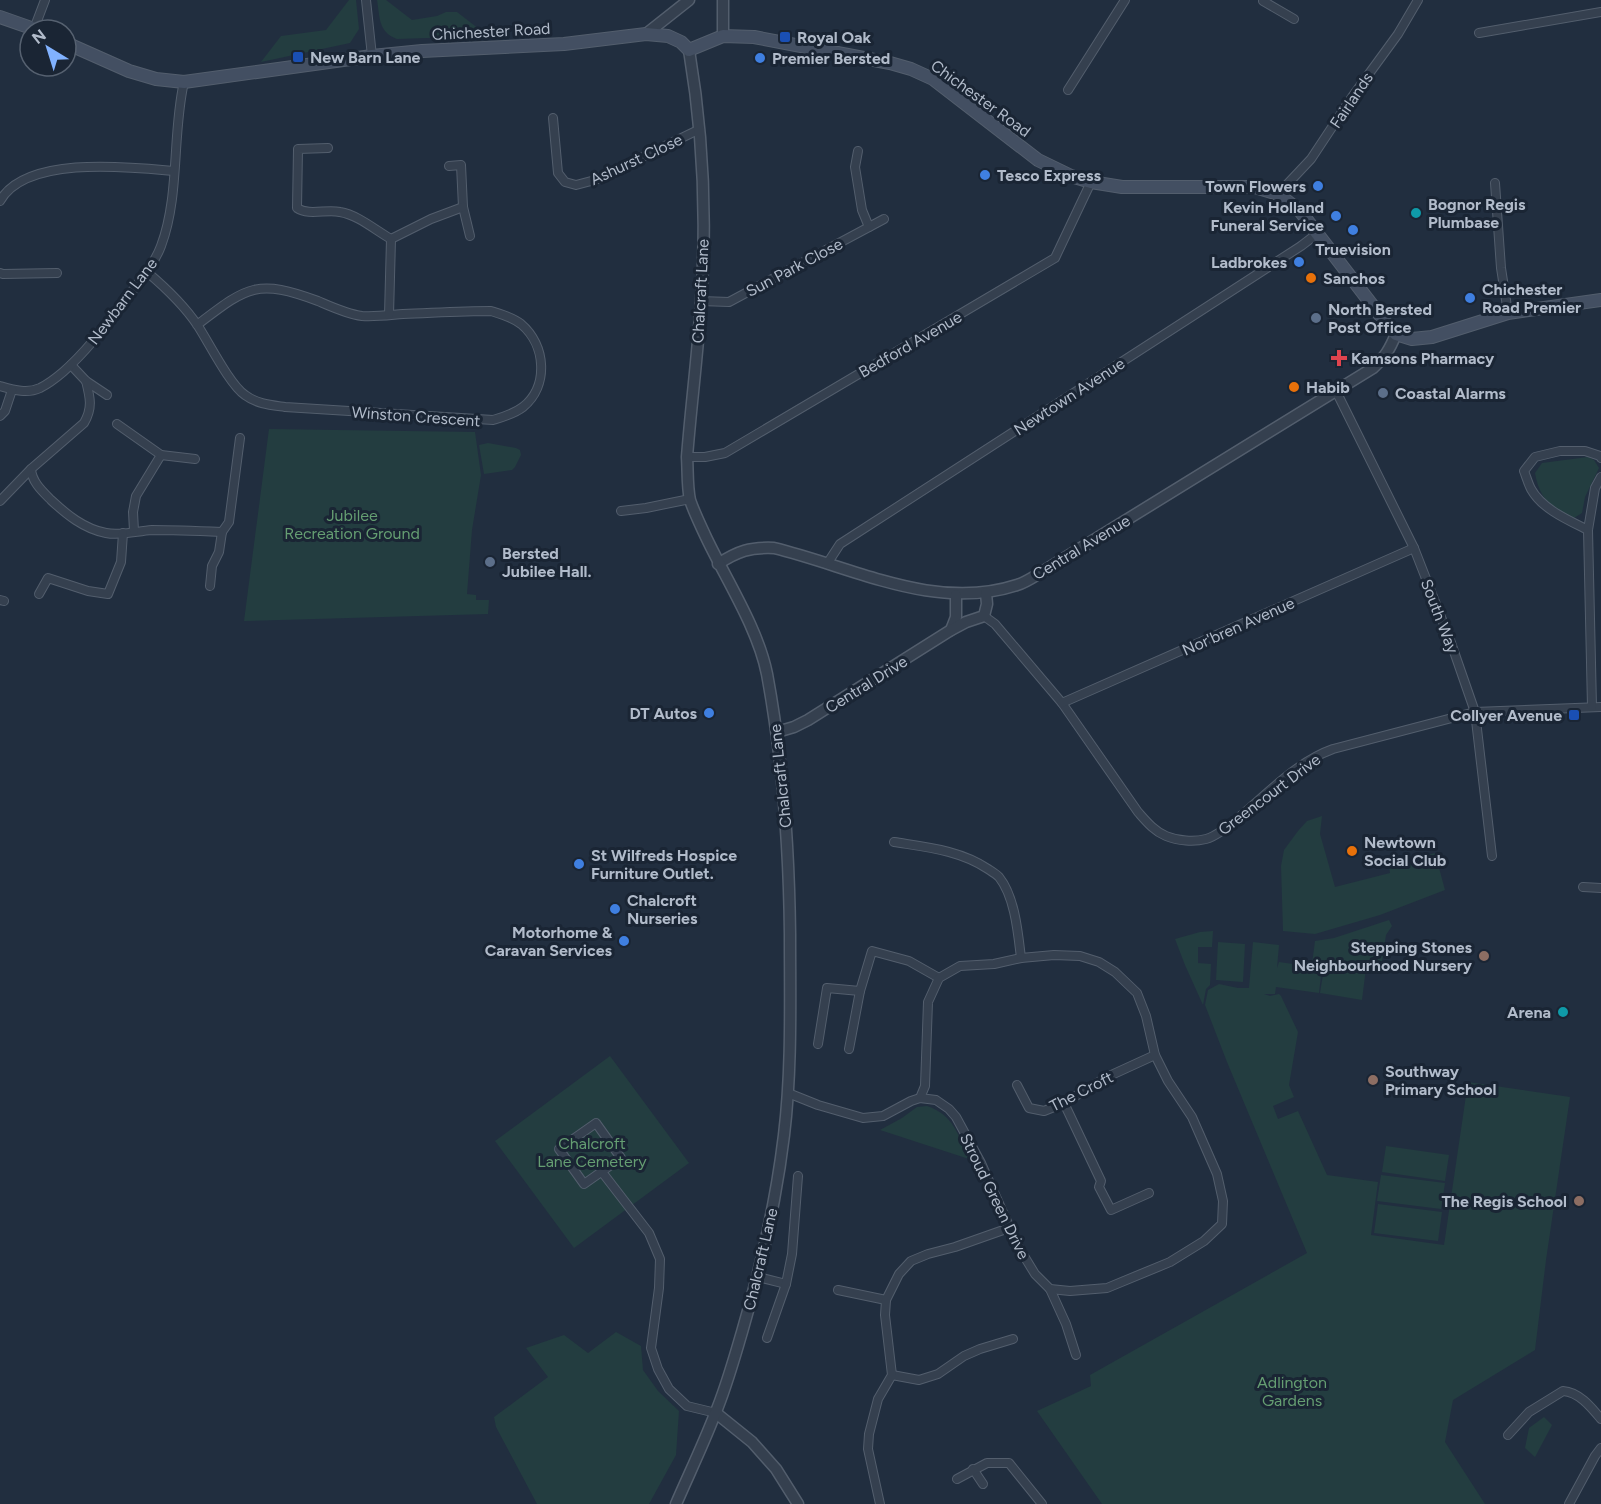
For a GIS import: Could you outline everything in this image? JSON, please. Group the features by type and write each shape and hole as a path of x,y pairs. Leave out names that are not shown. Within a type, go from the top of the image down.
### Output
{"main road":[{"path":"0,17 18,23"},
{"name":"Chichester Road","path":"78,48 129,71 156,79 184,82 372,56 422,51 564,44 646,34 668,36 681,42 689,50 723,36 754,37 890,63 933,79 1038,160 1071,176 1122,187 1255,187 1278,194 1300,212 1318,233 1383,320 1396,333"},
{"path":"1396,333 1412,339 1432,337 1508,313 1601,300"}],"street":[{"path":"39,18 45,0"},
{"path":"366,0 372,56"},
{"path":"646,34 689,0"},
{"path":"723,0 723,36"},
{"path":"1068,90 1125,0"},
{"path":"1262,0 1294,19"},
{"name":"Fairlands","path":"1278,194 1311,159 1398,34 1418,0"},
{"path":"1479,33 1601,12"},
{"name":"Chalcraft Lane","path":"676,1504 716,1413 758,1277 772,1216 784,1134 788,1094 790,1010 789,875 783,787 777,732 766,670 753,634 718,564 690,499 687,457 701,301 704,218 700,129 689,50"},
{"name":"Newbarn Lane","path":"0,387 32,391 42,387 71,365 94,340 147,272 161,247 169,216 184,82"},
{"name":"Ashurst Close","path":"553,118 558,173 565,182 576,186 595,180 700,129"},
{"path":"328,148 298,149 297,208 303,212 340,212 353,217 391,240"},
{"path":"858,151 855,167 862,210 869,227"},
{"path":"449,166 461,165 463,207 470,236"},
{"path":"0,201 4,194 21,181 50,171 125,166 174,171"},
{"name":"Bedford Avenue","path":"687,457 705,457 724,453 1055,258 1091,182"},
{"path":"1495,183 1501,268 1508,313"},
{"path":"391,240 431,219 463,207"},
{"name":"Sun Park Close","path":"701,301 729,302 884,219"},
{"name":"Newtown Avenue","path":"827,564 840,544 1318,233"},
{"path":"389,315 391,240"},
{"name":"Winston Crescent","path":"147,272 171,292 197,325 243,394 265,404 493,420 510,415 534,395 539,382 542,361 539,348 521,325 508,317 490,311 362,316 281,289 253,289 236,296 197,325"},
{"path":"0,273 57,273"},
{"name":"Central Avenue","path":"718,564 736,552 774,548 919,590 956,595 986,593 1018,585 1046,570 1373,368 1390,350 1396,333"},
{"path":"71,365 86,381 107,395"},
{"path":"0,501 84,423 91,405 86,381"},
{"path":"0,416 5,411 12,390"},
{"name":"South Way","path":"1336,391 1414,548 1475,712 1492,856"},
{"path":"117,424 161,455 195,459"},
{"path":"210,586 212,566 219,552 222,532 229,522 240,438"},
{"path":"1588,530 1546,506 1531,489 1524,471 1535,457 1560,452 1585,451 1601,458"},
{"path":"134,531 133,512 136,496 161,455"},
{"path":"31,470 35,482 48,497 72,518 98,531 107,533 185,530 222,532"},
{"path":"1475,712 1597,707 1588,530 1595,488 1601,477"},
{"path":"621,511 690,499"},
{"path":"39,594 48,578 88,591 108,594 121,562 123,533"},
{"name":"Nor'bren Avenue","path":"1062,703 1414,548"},
{"path":"984,616 987,604 986,593"},
{"path":"951,630 956,613 956,595"},
{"path":"1590,598 1601,598"},
{"path":"956,613 966,622"},
{"name":"Greencourt Drive","path":"984,616 995,624 1062,703 1138,812 1152,827 1166,836 1184,841 1208,838 1230,825 1286,778 1325,752 1475,712"},
{"name":"Central Drive","path":"777,732 808,720 951,630 984,616"},
{"path":"894,842 945,851 980,864 999,876 1011,900 1021,958"},
{"path":"1583,887 1601,888"},
{"path":"849,1049 860,991 872,951 909,961 939,978"},
{"path":"788,1094 863,1118 883,1116 920,1098 925,1086 928,1002 939,978 960,966 994,964 1021,958 1054,955 1080,956 1100,962 1115,972 1137,993 1146,1016 1155,1054 1168,1082 1192,1117 1217,1174 1223,1201 1222,1224 1204,1241 1170,1262 1107,1288 1070,1291 1050,1289"},
{"path":"818,1044 827,988 860,991"},
{"name":"The Croft","path":"1017,1086 1029,1108 1044,1111 1064,1103 1107,1077 1155,1054"},
{"name":"Stroud Green Drive","path":"920,1098 936,1100 949,1108 956,1117 981,1163 1009,1228 1035,1274 1050,1289 1066,1324 1076,1355"},
{"path":"1064,1103 1101,1181 1099,1187 1111,1210 1149,1193"},
{"path":"596,1123 621,1158 602,1172 584,1184 559,1149 596,1123"},
{"path":"602,1172 649,1233 660,1260 651,1348 658,1369 669,1389 687,1406 716,1413 752,1442 776,1469 798,1504"},
{"path":"768,1338 786,1284 792,1254 798,1176"},
{"path":"880,1504 868,1449 878,1399 892,1375 885,1315 886,1300 899,1274 911,1261 1009,1228"},
{"path":"758,1277 786,1284"},
{"path":"838,1290 886,1300"},
{"path":"892,1375 919,1380 938,1374 980,1348 1013,1340"},
{"path":"1508,1435 1529,1412 1563,1391 1574,1393 1601,1419"},
{"path":"1569,1504 1601,1448"},
{"path":"957,1479 987,1463 1009,1463 1042,1504"},
{"path":"973,1469 983,1484"}],"green space":[{"path":"349,0 356,0 359,29 350,43 261,62 281,36 326,30"},
{"path":"377,0 386,0 412,20 437,16 446,12 457,12 488,36 397,39 383,28"},
{"name":"Jubilee Recreation Ground","path":"269,429 475,432 481,475 472,530 467,594 476,595 476,600 489,600 488,614 244,621"},
{"path":"488,443 520,450 521,455 512,470 484,474 479,445"},
{"path":"1588,457 1594,460 1599,468 1585,497 1582,513 1574,518 1547,502 1535,473 1542,463"},
{"path":"1322,816 1320,834 1335,887 1390,873 1389,866 1435,853 1445,890 1380,915 1315,934 1283,931 1281,866 1284,850 1307,821"},
{"name":"Adlington Gardens","path":"1389,920 1392,926 1386,935 1381,968 1366,968 1362,1000 1320,993 1324,968 1322,967 1319,993 1276,987 1275,994 1264,994 1281,996 1298,1032 1289,1085 1294,1097 1273,1106 1278,1119 1298,1111 1327,1175 1378,1182 1371,1235 1444,1245 1468,1082 1570,1097 1535,1350 1453,1400 1445,1442 1485,1504 1102,1504 1037,1411 1091,1386 1090,1375 1307,1253 1205,1005 1208,990 1219,984 1249,988 1253,942 1279,945 1277,968 1279,962 1321,968 1312,964 1315,941 1334,938"},
{"path":"1213,931 1212,947 1198,947 1198,963 1211,964 1210,985 1206,989 1203,1005 1175,939"},
{"path":"1218,942 1245,944 1243,982 1216,980"},
{"name":"Chalcroft Lane Cemetery","path":"610,1056 689,1163 574,1248 495,1141"},
{"path":"927,1106 949,1120 969,1159 880,1130 917,1107"},
{"path":"1386,1146 1449,1155 1445,1181 1382,1172"},
{"path":"1381,1175 1445,1183 1441,1209 1377,1201"},
{"path":"1378,1204 1442,1212 1438,1241 1374,1233"},
{"path":"616,1332 641,1346 643,1370 658,1391 679,1411 676,1455 649,1504 537,1504 496,1427 494,1417 548,1377 526,1348 564,1335 588,1353"},
{"path":"1544,1417 1552,1425 1535,1457 1525,1448 1529,1428"}],"place":[{"name":"Royal Oak","path":"785,37"},
{"name":"New Barn Lane","path":"298,57"},
{"name":"Premier Bersted","path":"760,58"},
{"name":"Tesco Express","path":"985,175"},
{"name":"Town Flowers","path":"1318,186"},
{"name":"Bognor Regis Plumbase","path":"1416,213"},
{"name":"Kevin Holland Funeral Service","path":"1336,216"},
{"name":"Truevision","path":"1353,230"},
{"name":"Ladbrokes","path":"1299,262"},
{"name":"Sanchos","path":"1311,278"},
{"name":"Chichester Road Premier","path":"1470,298"},
{"name":"North Bersted Post Office","path":"1316,318"},
{"name":"Kamsons Pharmacy","path":"1339,358"},
{"name":"Habib","path":"1294,387"},
{"name":"Coastal Alarms","path":"1383,393"},
{"name":"Bersted Jubilee Hall.","path":"490,562"},
{"name":"DT Autos","path":"709,713"},
{"name":"Collyer Avenue","path":"1574,715"},
{"name":"Newtown Social Club","path":"1352,851"},
{"name":"St Wilfreds Hospice Furniture Outlet.","path":"579,864"},
{"name":"Chalcroft Nurseries","path":"615,909"},
{"name":"Motorhome & Caravan Services","path":"624,941"},
{"name":"Stepping Stones Neighbourhood Nursery","path":"1484,956"},
{"name":"Arena","path":"1563,1012"},
{"name":"Southway Primary School","path":"1373,1080"},
{"name":"The Regis School","path":"1579,1201"}]}
